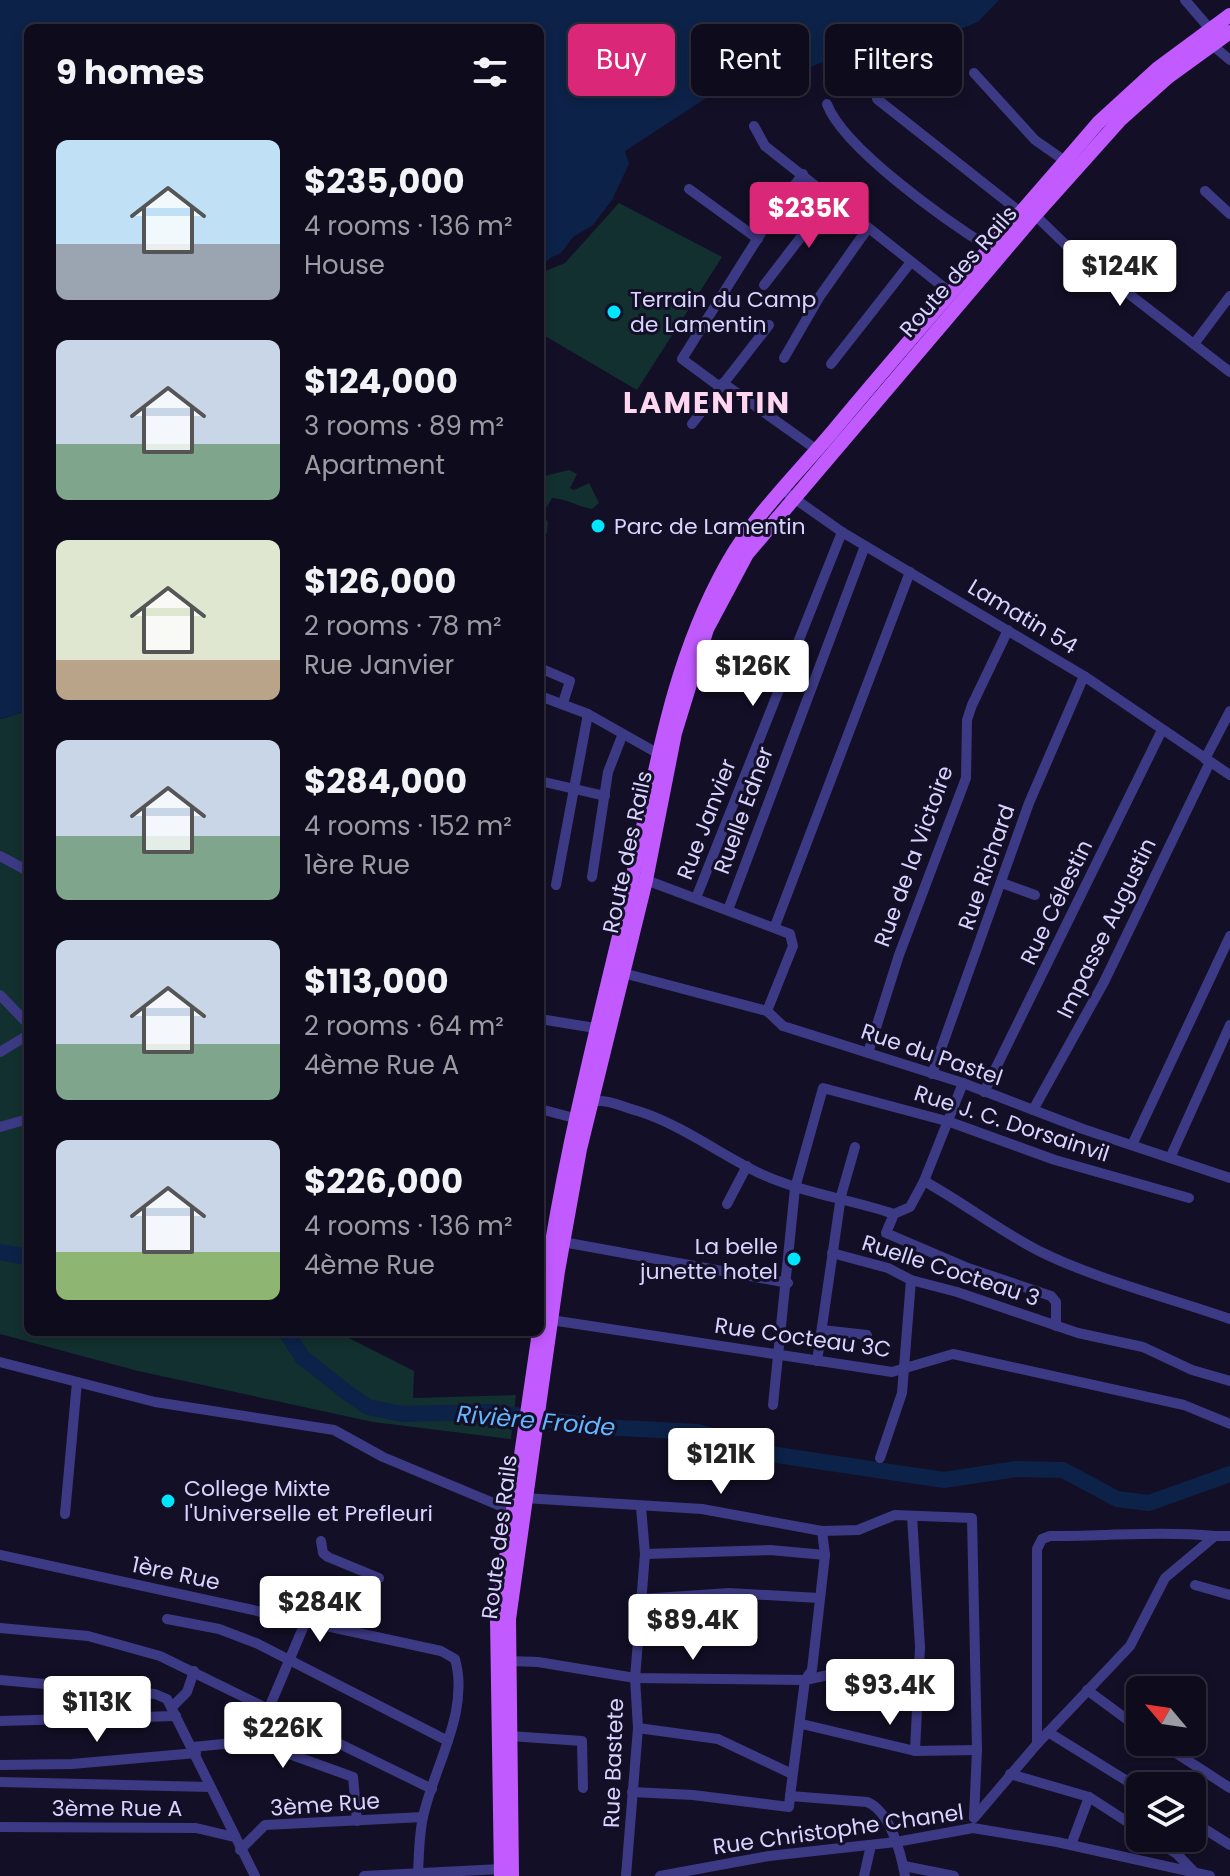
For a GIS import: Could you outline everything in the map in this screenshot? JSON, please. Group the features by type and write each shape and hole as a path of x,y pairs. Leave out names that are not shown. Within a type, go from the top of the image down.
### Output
{"main road":[{"name":"Route des Rails","path":"544,1311 547,1266 574,1118 623,921 673,687 705,606 728,562 1028,214 1230,15"},
{"name":"Route des Rails","path":"544,1322 591,1102 646,880 675,733 707,629 747,554 817,450 990,248 1028,214 1065,161 1128,93 1210,37 1230,32"},
{"name":"Route des Rails","path":"505,1874 497,1619 510,1510 522,1471 542,1336"},
{"name":"Route des Rails","path":"505,1874 510,1736 509,1619 524,1498 522,1471"}],"street":[{"path":"1185,0 1230,60"},
{"path":"974,73 1035,140 1065,161"},
{"path":"877,99 1230,372"},
{"path":"827,104 841,129 943,217 990,248"},
{"path":"754,126 765,146 951,293"},
{"path":"803,174 682,359 817,450"},
{"path":"689,189 758,239"},
{"path":"1205,191 1230,214"},
{"path":"764,285 787,250 831,198"},
{"path":"784,358 820,296 868,228"},
{"path":"831,364 911,262"},
{"path":"1194,344 1230,296"},
{"path":"692,424 769,325"},
{"name":"Lamatin 54","path":"787,493 842,532 1084,676 1230,775"},
{"name":"Rue Janvier","path":"696,898 842,532"},
{"name":"Ruelle Edner","path":"728,910 865,546"},
{"path":"775,926 910,572"},
{"name":"Rue de la Victoire","path":"868,1053 899,955 966,778 967,720 1008,630"},
{"path":"544,670 570,681 563,703"},
{"name":"Rue Richard","path":"932,1074 1029,803 1084,676"},
{"path":"544,697 588,714 622,736 657,753"},
{"name":"Impasse Augustin","path":"1033,1110 1104,982 1230,711"},
{"path":"556,885 588,714"},
{"name":"Rue Célestin","path":"984,1092 1162,730"},
{"path":"592,877 608,772 622,736"},
{"path":"544,782 605,796"},
{"path":"0,856 24,869"},
{"path":"646,880 790,934 793,946 767,1011"},
{"path":"1002,883 1035,895"},
{"path":"1132,1145 1230,936"},
{"name":"Rue du Pastel","path":"623,973 767,1011 783,1026 963,1083 1230,1178"},
{"path":"0,995 24,1020"},
{"path":"544,1020 595,1028"},
{"path":"1170,1158 1230,1025"},
{"path":"0,1052 24,1037"},
{"path":"591,1102 601,1100 660,1118 747,1166 795,1188 841,1196 894,1214 910,1207 924,1181 963,1083"},
{"name":"Rue J. C. Dorsainvil","path":"795,1188 823,1088 950,1122 1055,1160 1189,1198"},
{"path":"544,1110 574,1118"},
{"path":"0,1127 24,1120"},
{"path":"817,1361 841,1196 855,1147"},
{"path":"727,1204 747,1166"},
{"path":"924,1181 970,1207 981,1219 1043,1253 1230,1319"},
{"path":"773,1405 788,1283 795,1188"},
{"name":"Ruelle Cocteau 3","path":"894,1214 886,1233 943,1258 1051,1296 1056,1302 1056,1326"},
{"path":"563,1242 788,1283"},
{"name":"Ruelle Cocteau 3","path":"832,1253 888,1268 911,1280 1056,1326 1143,1347 1192,1370 1230,1381"},
{"path":"880,1458 902,1393 911,1280"},
{"name":"Rue Cocteau 3C","path":"544,1326 892,1372 953,1354 1184,1405 1230,1424"},
{"path":"822,1330 867,1335"},
{"path":"0,1362 242,1418 334,1430 383,1457 510,1510"},
{"path":"65,1514 77,1382"},
{"path":"524,1498 702,1509 822,1531 858,1530 895,1515 972,1518 977,1750 973,1823"},
{"name":"Rue Bastete","path":"626,1876 638,1728 635,1678 645,1554 641,1507"},
{"path":"912,1516 920,1647 915,1751"},
{"path":"632,1792 693,1795 789,1807 790,1773 802,1724 805,1680 812,1670 825,1555 822,1531"},
{"path":"1037,1744 1037,1549 1042,1539 1050,1536 1141,1536 1165,1531 1230,1536"},
{"path":"973,1823 1010,1774 1130,1646 1165,1578 1215,1536"},
{"path":"321,1541 323,1553 328,1557 379,1578"},
{"path":"645,1554 770,1550 825,1555"},
{"name":"1ère Rue","path":"0,1555 441,1651 455,1659 460,1676 448,1741 423,1817 418,1873"},
{"path":"1195,1585 1230,1595"},
{"path":"641,1599 729,1593 819,1598"},
{"path":"167,1619 219,1629 256,1643 448,1741"},
{"path":"269,1708 305,1623"},
{"path":"0,1628 88,1636 160,1656 432,1789"},
{"path":"509,1661 538,1662 635,1678 805,1680 852,1670 875,1672"},
{"path":"174,1711 187,1692 194,1671"},
{"path":"0,1680 155,1694 174,1711 255,1876"},
{"path":"1087,1690 1126,1719"},
{"path":"0,1721 174,1711"},
{"path":"802,1724 915,1751 977,1750"},
{"path":"638,1728 718,1739 790,1773"},
{"path":"1048,1732 1126,1780"},
{"path":"510,1736 582,1741 583,1788"},
{"path":"0,1765 72,1764 253,1741 353,1777 357,1821"},
{"path":"1181,1756 1230,1788"},
{"path":"1010,1774 1089,1797 1126,1821"},
{"path":"0,1782 210,1787"},
{"path":"790,1796 876,1806 896,1842 905,1871 954,1876"},
{"path":"1071,1845 1089,1797"},
{"name":"3ème Rue","path":"240,1850 265,1825 423,1817"},
{"name":"Rue Christophe Chanel","path":"660,1876 698,1873 769,1856 896,1842 973,1823 1175,1873 1210,1876"},
{"name":"3ème Rue A","path":"0,1827 196,1828 234,1837"},
{"path":"1206,1830 1230,1845"},
{"path":"864,1876 871,1845"},
{"path":"1174,1852 1197,1875"},
{"path":"364,1876 505,1874"}],"green space":[{"name":"Terrain du Camp de Lamentin","path":"619,203 722,257 637,390 544,335 544,272 565,263"},
{"path":"569,470 577,474 570,488 574,490 589,483 599,503 592,509 552,498 544,512 544,476"},
{"path":"544,517 548,522 544,535"},
{"path":"24,712 24,1336 345,1336 414,1371 413,1398 516,1395 511,1439 373,1422 138,1371 0,1334 0,719"}],"water":[{"path":"0,0 999,0 978,22 962,29 962,24 825,24 825,61 809,67 809,24 691,24 691,96 709,96 625,151 629,164 612,200 593,225 573,237 561,253 544,264 544,24 24,24 24,712 0,719"}],"waterway":[{"name":"Rivière Froide","path":"0,1252 24,1256"},
{"name":"Rivière Froide","path":"289,1336 303,1358 349,1394 368,1407 402,1414 493,1412 601,1427 698,1432 770,1454 944,1480 1016,1469 1063,1470 1117,1499 1149,1503 1230,1474"}],"place":[{"name":"Terrain du Camp de Lamentin","path":"614,312"},
{"name":"Parc de Lamentin","path":"598,526"},
{"name":"La belle junette hotel","path":"794,1259"},
{"name":"College Mixte l'Universelle et Prefleuri","path":"168,1501"}],"district":[{"name":"LAMENTIN","path":"707,403"}]}
